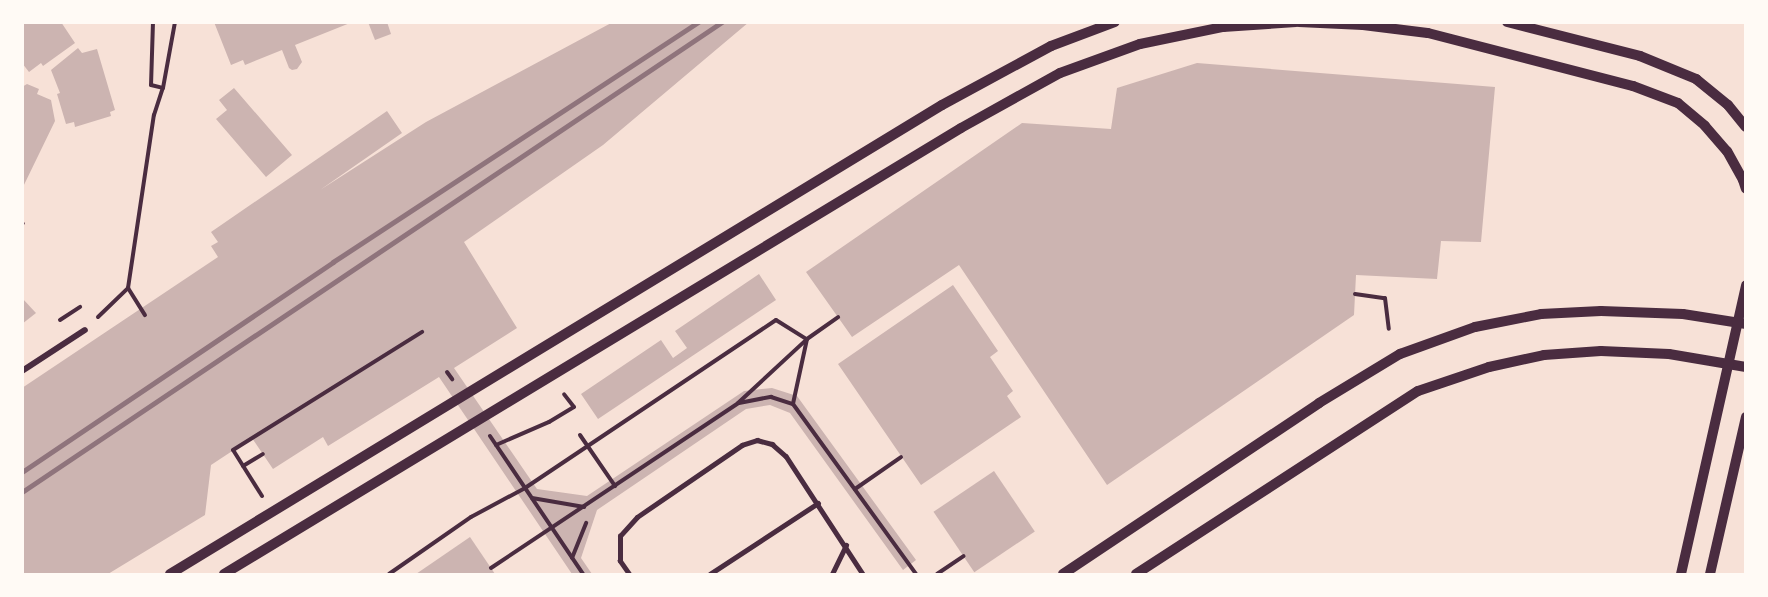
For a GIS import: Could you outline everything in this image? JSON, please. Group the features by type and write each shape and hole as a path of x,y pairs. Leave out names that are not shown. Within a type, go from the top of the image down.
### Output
{"street":[{"path":"170,574 942,105 1051,46 1116,22"},
{"path":"224,574 961,128 1060,73 1140,44 1223,27 1298,22 1363,25 1428,33 1633,86 1678,104 1705,126 1727,151 1746,189"},
{"path":"1507,22 1640,56 1696,79 1728,105 1746,127"},
{"path":"1681,574 1729,363 1742,323 1746,285"},
{"path":"1063,574 1319,403 1400,354 1475,327 1541,314 1601,311 1683,314 1742,323"},
{"path":"22,371 85,330"},
{"path":"1136,574 1418,391 1489,367 1544,356 1601,351 1669,354 1746,367"},
{"path":"1710,574 1746,417"}],"lane":[{"path":"629,574 620,561 620,536 636,517 742,445 757,440 772,444 786,456 863,574"},
{"path":"710,574 818,503"},
{"path":"832,574 846,545"}],"path":[{"path":"153,22 151,86 163,88"},
{"path":"85,330 128,288 154,115 163,88 175,22"},
{"path":"128,288 145,315"},
{"path":"1355,294 1385,298 1389,328"},
{"path":"491,568 738,403 807,339 838,317"},
{"path":"388,574 471,517 525,489 776,320 807,339"},
{"path":"262,496 233,450 422,332"},
{"path":"793,404 807,339"},
{"path":"558,398 565,393 574,407 549,422 496,445 583,574"},
{"path":"738,403 771,397 793,404 916,574"},
{"path":"580,435 615,486"},
{"path":"243,466 263,454"},
{"path":"855,489 901,457"},
{"path":"531,498 584,507"},
{"path":"572,559 586,523"},
{"path":"937,574 964,556"}],"building":[{"path":"22,22 61,22 75,43 43,66 41,63 29,72 22,63"},
{"path":"214,22 350,23 295,45 302,62 297,69 292,70 282,50 245,65 243,60 231,65"},
{"path":"368,22 387,22 391,34 375,40"},
{"path":"613,22 749,22 603,145 464,242 517,328 454,368 537,489 587,496 744,391 772,388 797,396 916,560 903,570 790,413 770,405 746,409 597,510 581,558 592,574 572,574 439,377 328,446 323,437 273,469 252,438 211,465 205,515 108,574 22,574 22,388 218,257 211,246 218,242 211,232 387,111 402,133 320,190 426,122"},
{"path":"78,48 82,53 97,49 115,110 110,112 111,116 75,127 74,122 66,124 57,94 60,93 51,70"},
{"path":"1197,63 1495,87 1481,242 1441,241 1437,279 1356,275 1354,315 1107,485 959,265 852,337 806,272 1022,123 1111,129 1117,88"},
{"path":"27,84 39,89 37,94 51,100 55,121 22,189 22,87"},
{"path":"234,88 292,155 266,177 216,119 227,110 219,100"},
{"path":"759,274 776,300 598,419 581,394 661,340 673,358 687,348 675,331"},
{"path":"953,285 998,351 990,357 1013,391 1007,396 1021,417 921,485 838,364"},
{"path":"22,298 36,313 22,324"},
{"path":"994,471 1035,532 974,572 933,512"},
{"path":"470,537 495,574 416,574"}],"railway":[{"path":"22,472 333,262 698,22"},
{"path":"22,492 722,22"}]}
